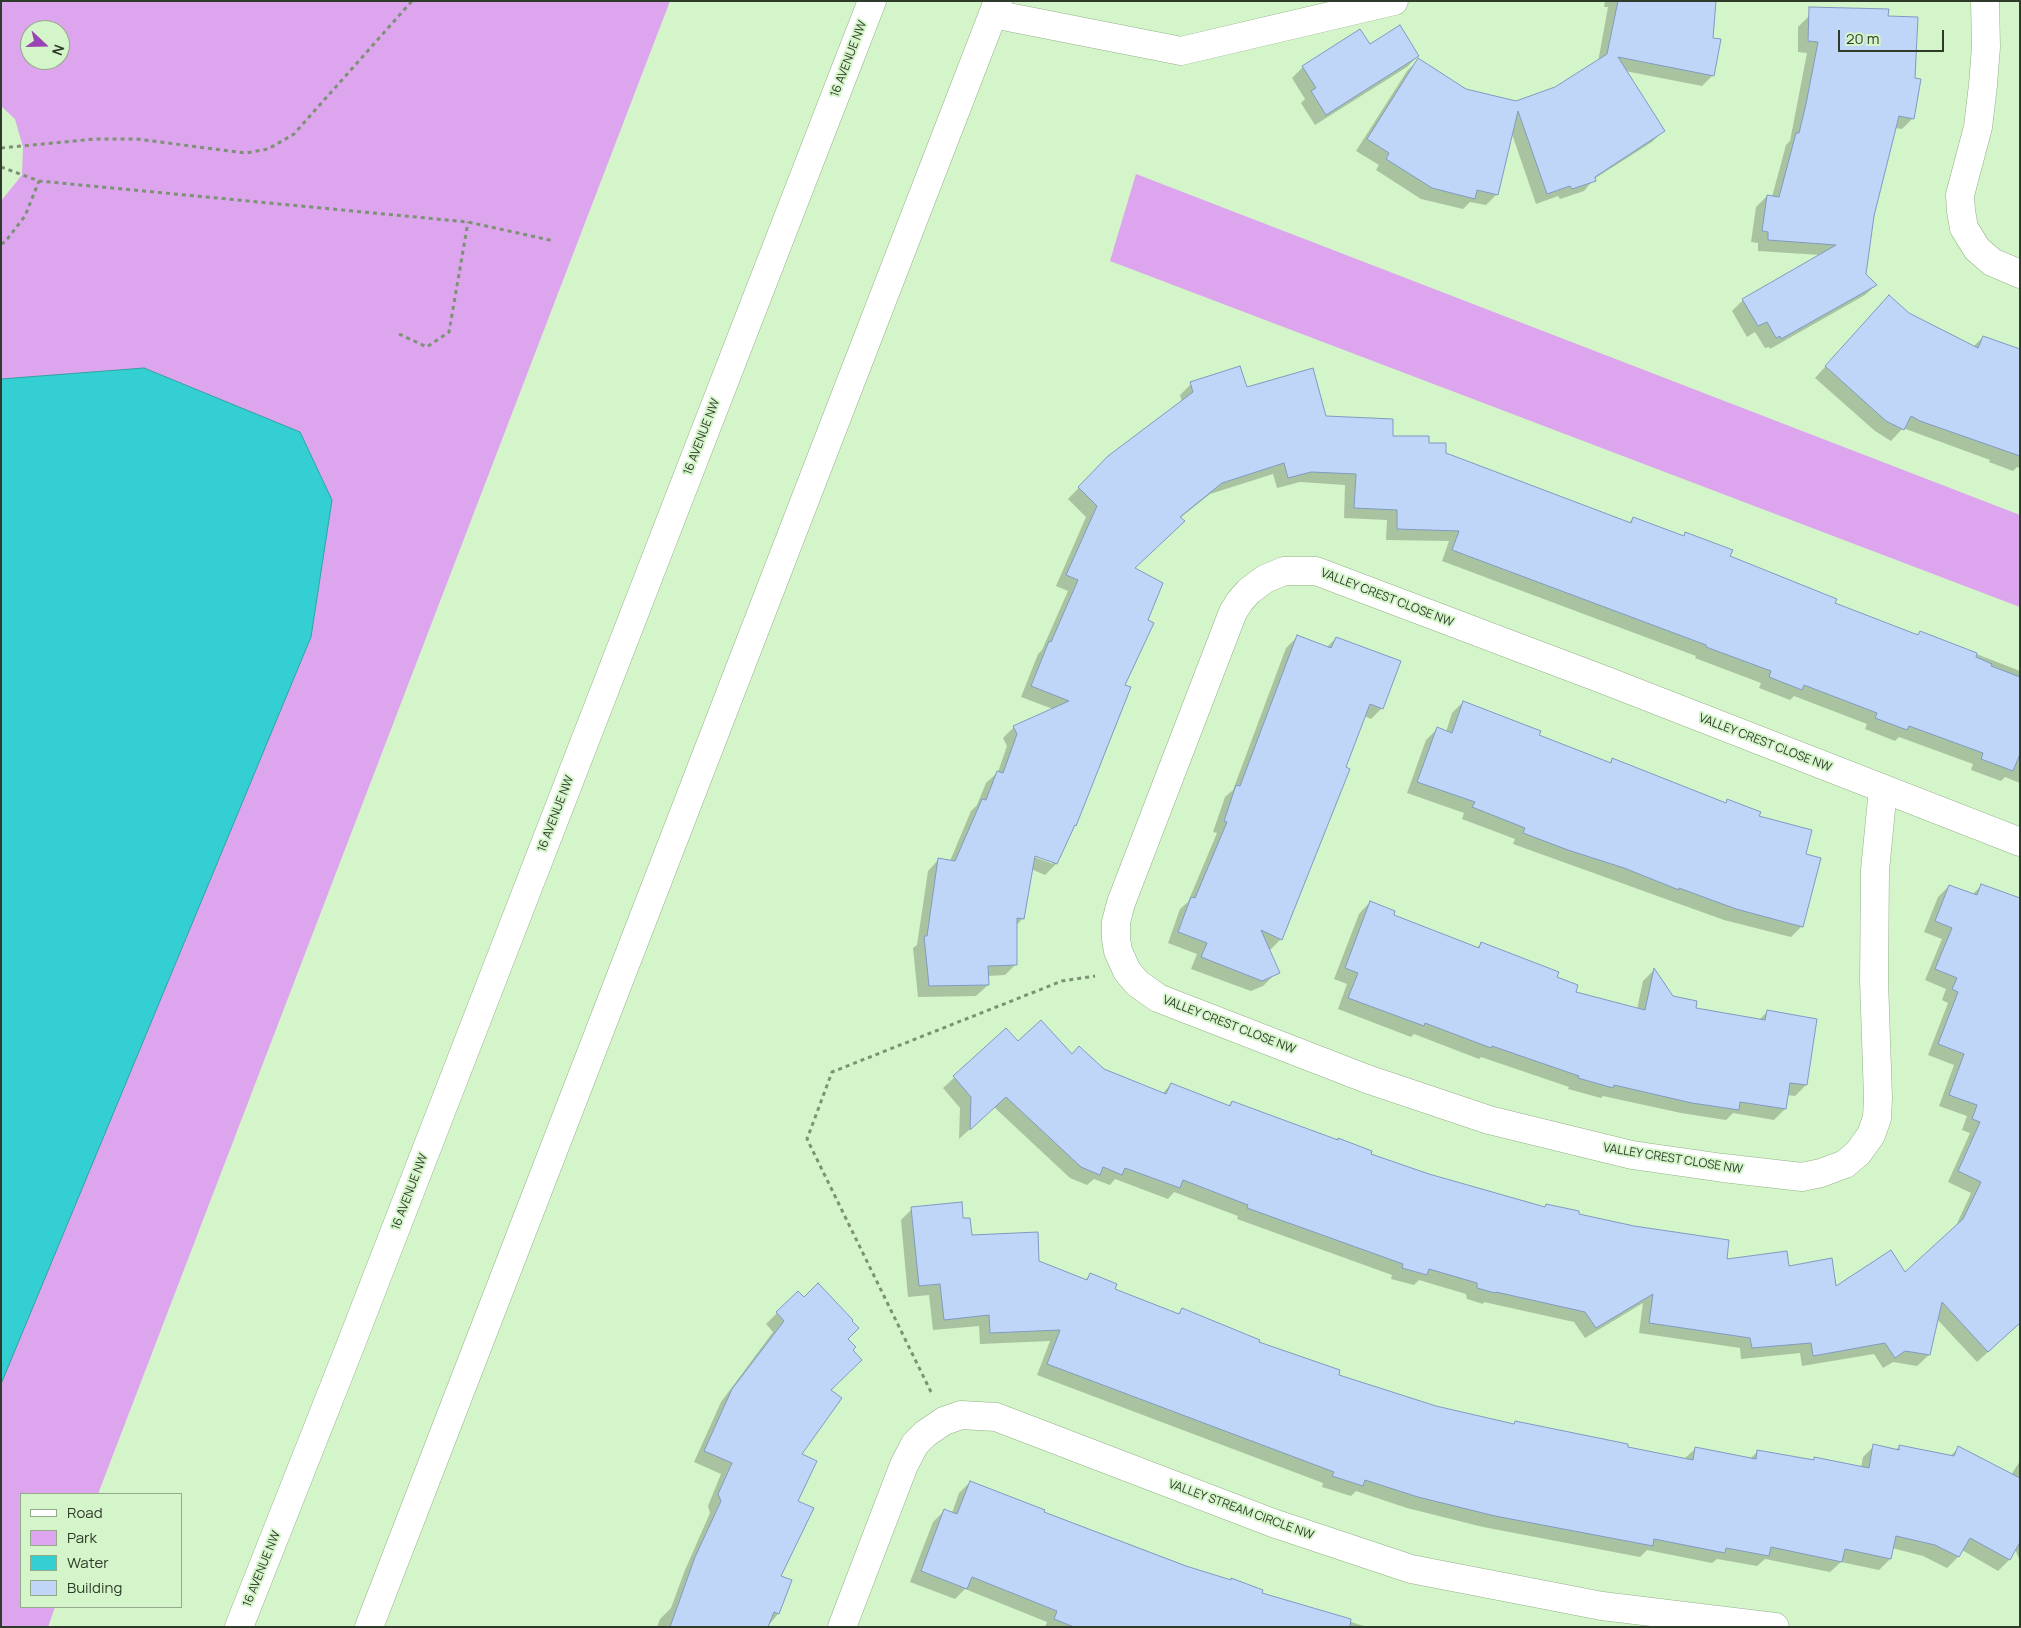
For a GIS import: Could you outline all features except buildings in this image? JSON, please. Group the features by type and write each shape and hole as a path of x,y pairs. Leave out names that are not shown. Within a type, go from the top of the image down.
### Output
{"main road":[{"name":"16 AVENUE NW","path":"239,1627 360,1321 872,1"},
{"path":"370,1627 995,8 1181,50 1394,1"},
{"path":"1985,1 1986,47 1983,85 1978,127 1960,195 1961,211 1964,228 1977,249 1992,262 2020,274"},
{"name":"VALLEY CREST CLOSE NW","path":"1883,789 1875,870 1874,980 1877,1118 1871,1135 1858,1153 1845,1164 1821,1173 1802,1177 1632,1155 1489,1120 1367,1079 1158,998 1137,983 1128,971 1120,957 1116,939 1116,922 1121,903 1234,612 1240,601 1249,591 1265,579 1284,571 1316,571 1598,678 2020,842"},
{"name":"VALLEY STREAM CIRCLE NW","path":"842,1627 904,1465 915,1444 925,1434 944,1421 962,1415 996,1417 1273,1523 1411,1569 1602,1606 1775,1627"}],"path":[{"path":"1,148 95,139 136,139 246,152 268,150 294,134 412,1"},
{"path":"1,167 39,181 468,222 554,241"},
{"path":"1,244 6,242 25,216 39,181"},
{"path":"399,334 427,347 449,332 468,222"},
{"path":"944,1421 915,1356 807,1139 832,1072 1062,981 1128,971"}],"green space":[{"path":"1,1 670,1 98,1493 20,1493 20,1608 55,1608 48,1627 1,1627 1,201 22,175 23,147 15,119 1,106"},
{"path":"1136,174 2020,515 2020,607 1110,261"}],"water":[{"path":"144,368 300,432 332,500 311,637 1,1384 1,379"}]}
